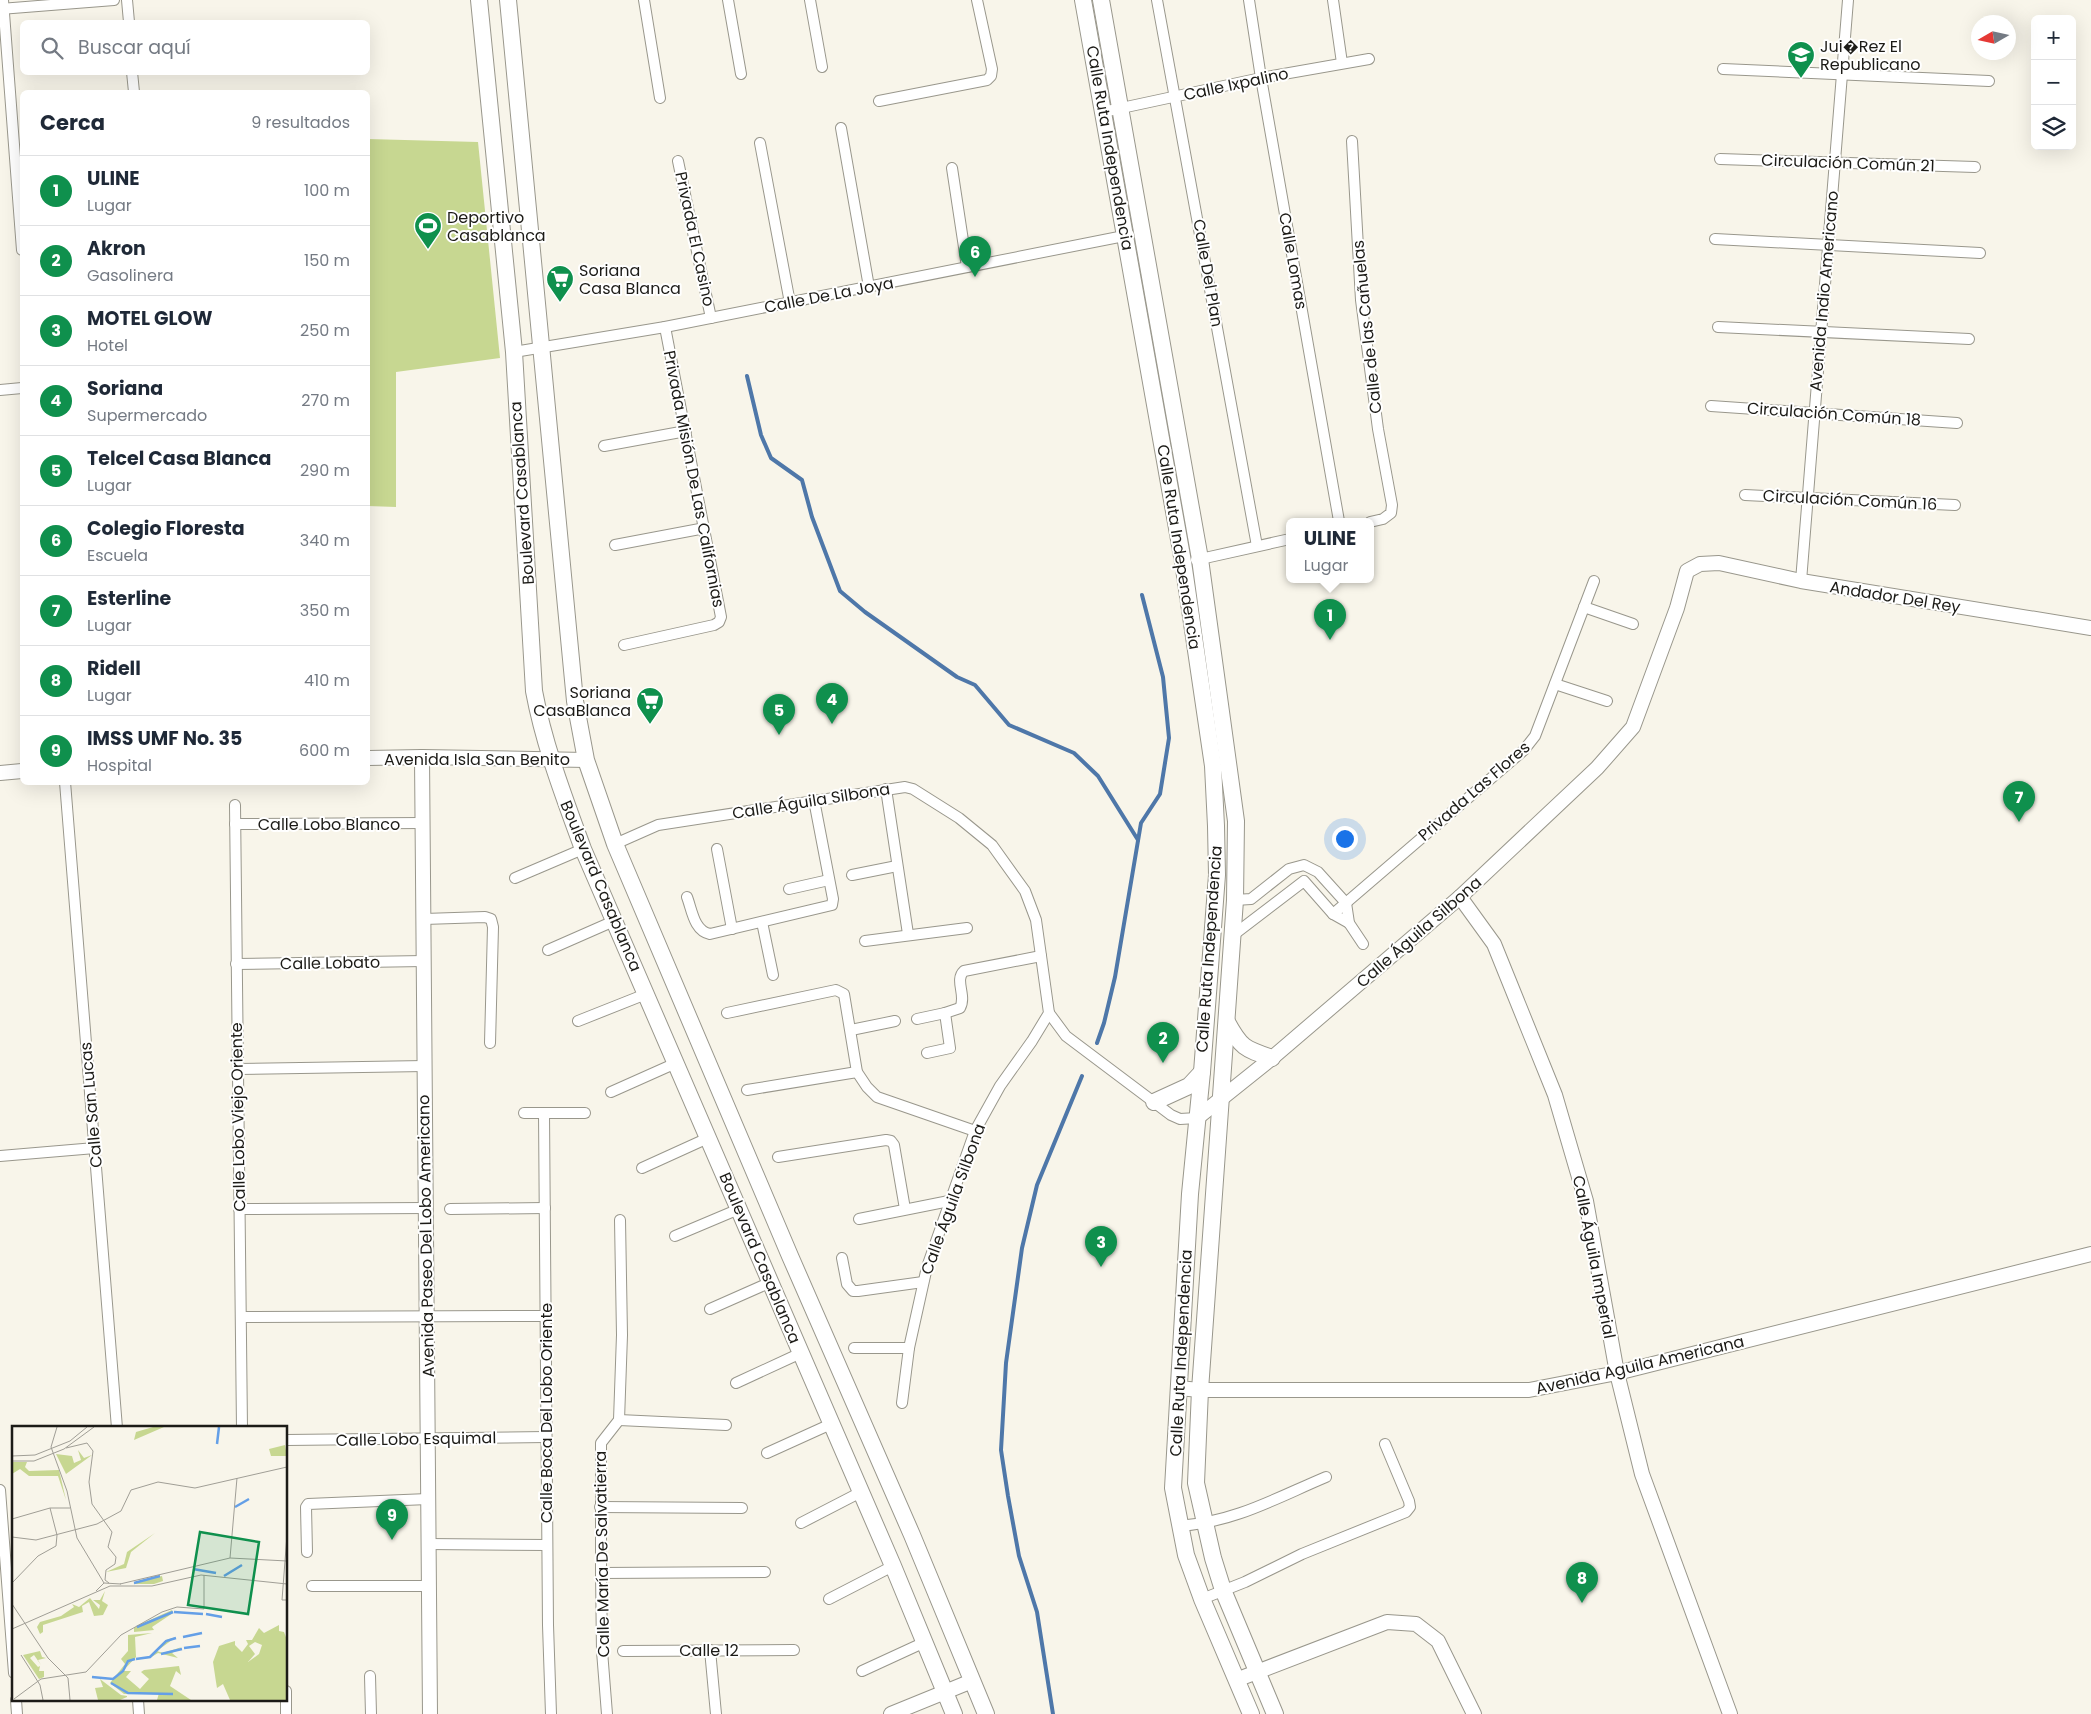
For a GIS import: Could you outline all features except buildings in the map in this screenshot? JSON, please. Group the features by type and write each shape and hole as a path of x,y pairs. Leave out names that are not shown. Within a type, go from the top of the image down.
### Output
{"main road":[{"name":"Boulevard Casablanca","path":"479,0 514,352 534,691 539,720 583,849 802,1353 954,1714"},
{"name":"Boulevard Casablanca","path":"508,0 575,701 586,760 615,844 790,1256 912,1535 986,1714"},
{"name":"Calle Ruta Independencia","path":"1083,0 1183,562 1212,766 1216,826 1217,875 1202,1072 1190,1194 1173,1488 1186,1555 1202,1599 1251,1714"},
{"name":"Calle Ruta Independencia","path":"1100,0 1200,559 1236,822 1235,900 1200,1390 1196,1483 1204,1524 1223,1590 1275,1714"},
{"path":"1227,1022 1246,1049 1272,1058"},
{"path":"1154,1102 1189,1086 1202,1072"}],"street":[{"path":"20,226 2,6 114,0"},
{"path":"127,0 129,20"},
{"path":"644,0 660,98"},
{"path":"728,0 741,74"},
{"path":"810,0 822,67"},
{"path":"879,102 987,80 991,76 992,69 977,0"},
{"name":"Calle Del Plan","path":"1157,0 1257,546"},
{"name":"Calle Lomas","path":"1249,0 1338,518"},
{"path":"1332,0 1342,63"},
{"name":"Avenida Indio Americano","path":"1801,581 1848,0"},
{"name":"Calle Ixpalino","path":"1103,112 1261,78 1369,59"},
{"path":"1723,69 1989,81"},
{"path":"132,75 134,90"},
{"path":"841,128 869,287"},
{"name":"Calle de las Cañuelas","path":"1352,141 1361,300 1378,429 1392,504 1391,513 1383,519 1374,521"},
{"path":"760,143 790,303"},
{"name":"Circulación Común 21","path":"1720,159 1975,168"},
{"name":"Privada El Casino","path":"678,161 712,318"},
{"path":"952,168 967,267"},
{"name":"Calle De La Joya","path":"514,352 665,327 1142,232"},
{"path":"1715,239 1980,254"},
{"name":"Privada Misión De Las Californias","path":"624,645 719,622 721,618 665,327"},
{"path":"1718,327 1969,339"},
{"path":"0,390 20,388"},
{"name":"Circulación Común 18","path":"1710,406 1957,423"},
{"path":"604,446 686,431"},
{"name":"Circulación Común 16","path":"1746,495 1956,505"},
{"path":"614,545 705,528"},
{"path":"1183,562 1286,540"},
{"name":"Andador Del Rey","path":"1700,564 1719,563 1801,581 2091,628"},
{"name":"Calle Águila Silbona","path":"615,844 658,825 898,787 913,789 959,818 992,845 1025,891 1036,920 1049,1013 1066,1036 1110,1070 1180,1119 1197,1118 1272,1058 1460,897 1597,768 1633,727 1677,608 1687,572 1700,564"},
{"name":"Privada Las Flores","path":"1333,914 1524,750 1535,736 1594,581"},
{"path":"1584,607 1633,624"},
{"path":"1555,684 1607,701"},
{"name":"Avenida Paseo Del Lobo Americano","path":"422,757 430,1714"},
{"name":"Avenida Isla San Benito","path":"370,758 586,760"},
{"path":"0,773 20,771"},
{"name":"Calle San Lucas","path":"65,785 117,1426"},
{"path":"886,789 908,934"},
{"path":"686,897 699,928 710,934 832,905 814,800"},
{"name":"Calle Lobo Viejo Oriente","path":"235,805 242,1426"},
{"name":"Calle Lobo Blanco","path":"235,824 423,823"},
{"path":"515,878 583,849"},
{"path":"717,849 732,929"},
{"path":"1235,900 1251,899 1289,869 1304,865 1314,869 1346,903 1349,923 1363,944"},
{"path":"852,875 897,866"},
{"path":"790,889 829,880"},
{"path":"1232,936 1304,881 1333,914 1349,923"},
{"name":"Calle Águila Imperial","path":"1460,897 1494,944 1556,1095 1586,1201 1617,1374 1642,1474 1730,1714"},
{"path":"424,919 485,917 491,920 493,927 490,1043"},
{"path":"548,950 614,921"},
{"path":"762,922 773,975"},
{"path":"865,941 908,934 967,928"},
{"path":"917,1019 960,1008 962,1004 960,977 964,970 1041,956"},
{"name":"Calle Lobato","path":"236,964 424,961"},
{"path":"727,1013 836,990 844,994 857,1072 867,1087 878,1097 974,1131"},
{"path":"578,1021 646,994"},
{"path":"928,1053 950,1048 945,1013"},
{"name":"Calle Águila Silbona","path":"902,1403 909,1348 923,1282 974,1131 1000,1086 1049,1013"},
{"path":"851,1030 895,1021"},
{"path":"610,1092 676,1063"},
{"path":"238,1069 425,1066"},
{"path":"747,1090 857,1072"},
{"path":"524,1113 585,1113"},
{"name":"Calle Boca Del Lobo Oriente","path":"544,1113 550,1714"},
{"path":"642,1168 708,1138"},
{"path":"778,1157 886,1140 891,1141 894,1145 904,1209"},
{"path":"0,1156 94,1148"},
{"path":"859,1219 949,1201"},
{"path":"239,1209 426,1208"},
{"path":"450,1209 545,1208"},
{"path":"675,1236 739,1208"},
{"path":"620,1220 622,1335 619,1420 726,1425"},
{"name":"Avenida Aguila Americana","path":"1178,1388 1200,1390 1529,1390 1617,1374 2091,1254"},
{"path":"842,1258 847,1284 858,1292 923,1282"},
{"path":"710,1309 771,1282"},
{"path":"241,1317 546,1316"},
{"path":"854,1348 909,1348"},
{"path":"736,1383 802,1353"},
{"name":"Calle María De Salvatierra","path":"607,1714 602,1651 601,1443 619,1420"},
{"path":"767,1453 831,1424"},
{"name":"Calle Lobo Esquimal","path":"288,1440 546,1437"},
{"path":"1202,1599 1245,1582 1302,1554 1406,1512 1410,1507 1409,1501 1385,1444"},
{"path":"1179,1526 1204,1524 1249,1512 1326,1477"},
{"path":"0,1490 6,1539 12,1640"},
{"path":"801,1523 861,1492"},
{"path":"307,1552 306,1507 308,1504 428,1499"},
{"path":"600,1507 742,1508"},
{"path":"428,1544 547,1544"},
{"path":"830,1599 893,1566"},
{"path":"601,1573 765,1572"},
{"path":"312,1586 428,1586"},
{"path":"1236,1680 1387,1622 1416,1624 1438,1641 1474,1714"},
{"path":"862,1671 925,1642"},
{"path":"710,1650 716,1714"},
{"name":"Calle 12","path":"624,1651 794,1650"},
{"path":"370,1676 371,1714"},
{"path":"891,1714 972,1681"}],"green space":[{"name":"Deportivo Casablanca","path":"370,139 478,142 500,358 396,372 396,507 370,506"}],"waterway":[{"path":"747,376 761,435 771,458 802,480 812,517 840,591 865,612 957,677 975,685 1009,725 1074,753 1098,776 1138,840"},
{"path":"1097,1043 1115,977 1141,823 1160,794 1169,738 1163,677 1142,595"},
{"path":"1053,1714 1037,1612 1019,1556 1001,1450 1006,1363 1022,1248 1037,1185 1082,1076"}],"place":[{"name":"Jui�Rez El Republicano","path":"1801,79"},
{"name":"Deportivo Casablanca","path":"428,250"},
{"name":"Colegio Floresta","path":"975,277"},
{"name":"Soriana Casa Blanca","path":"560,303"},
{"name":"ULINE","path":"1330,640"},
{"name":"Soriana","path":"832,724"},
{"name":"Soriana CasaBlanca","path":"650,725"},
{"name":"Telcel Casa Blanca","path":"779,735"},
{"name":"Esterline","path":"2019,822"},
{"name":"Akron","path":"1163,1063"},
{"name":"MOTEL GLOW","path":"1101,1267"},
{"name":"IMSS UMF No. 35","path":"392,1540"},
{"name":"Ridell","path":"1582,1603"}]}
